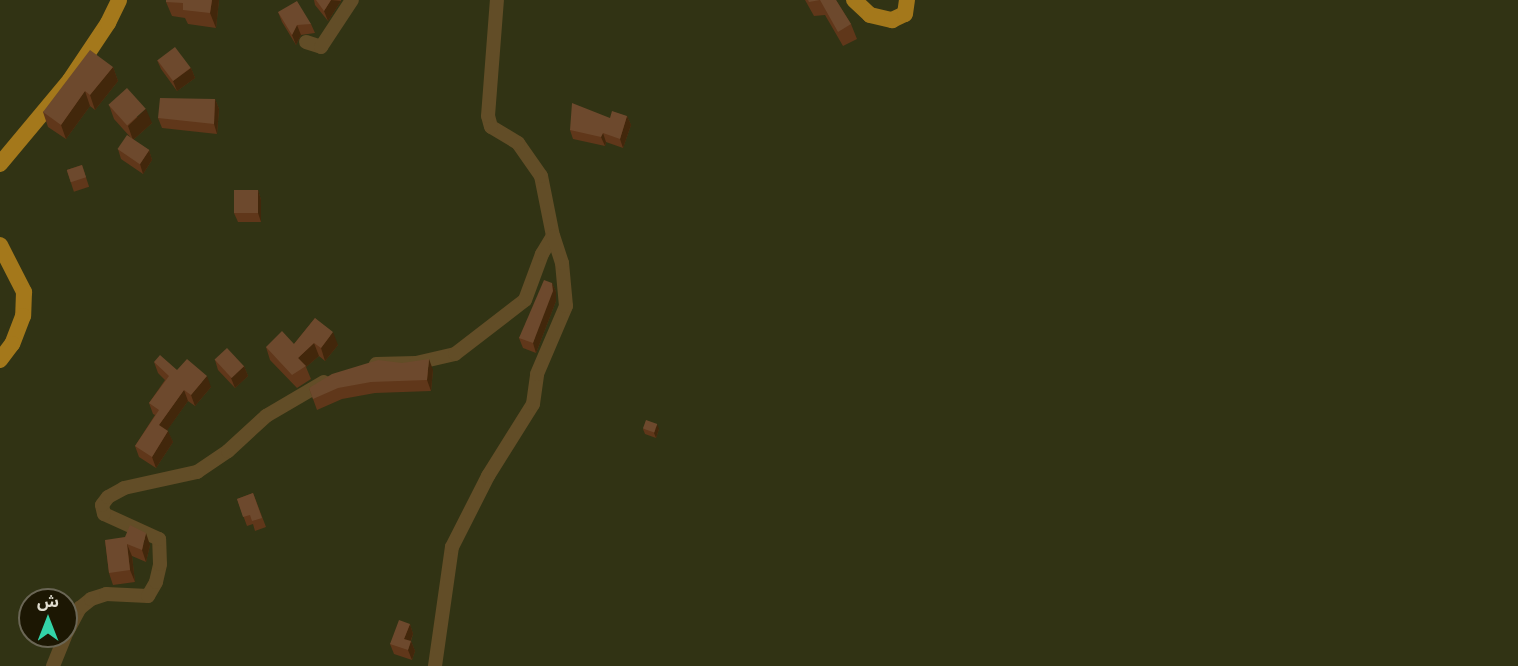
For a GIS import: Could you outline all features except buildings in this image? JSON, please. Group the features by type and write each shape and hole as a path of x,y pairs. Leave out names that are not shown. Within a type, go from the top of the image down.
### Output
{"main road":[{"path":"0,164 69,80 108,23 119,0"},
{"path":"854,0 870,15 891,20 905,14 906,0"},
{"path":"0,245 21,282 24,307 12,344 0,360"}],"street":[{"path":"306,42 321,47 352,0"},
{"path":"435,666 452,547 488,476 533,404 537,374 566,306 562,264 553,236 541,176 518,143 492,127 488,116 497,0"},
{"path":"362,368 454,354 525,300 542,254 553,236"},
{"path":"78,612 91,599 106,594 148,596 156,582 160,564 159,539 104,514 102,505 108,496 124,488 197,472 228,452 266,416 342,374"},
{"path":"53,666 61,648"}],"green space":[{"path":"0,0 1518,0 1518,666 0,666"}]}
